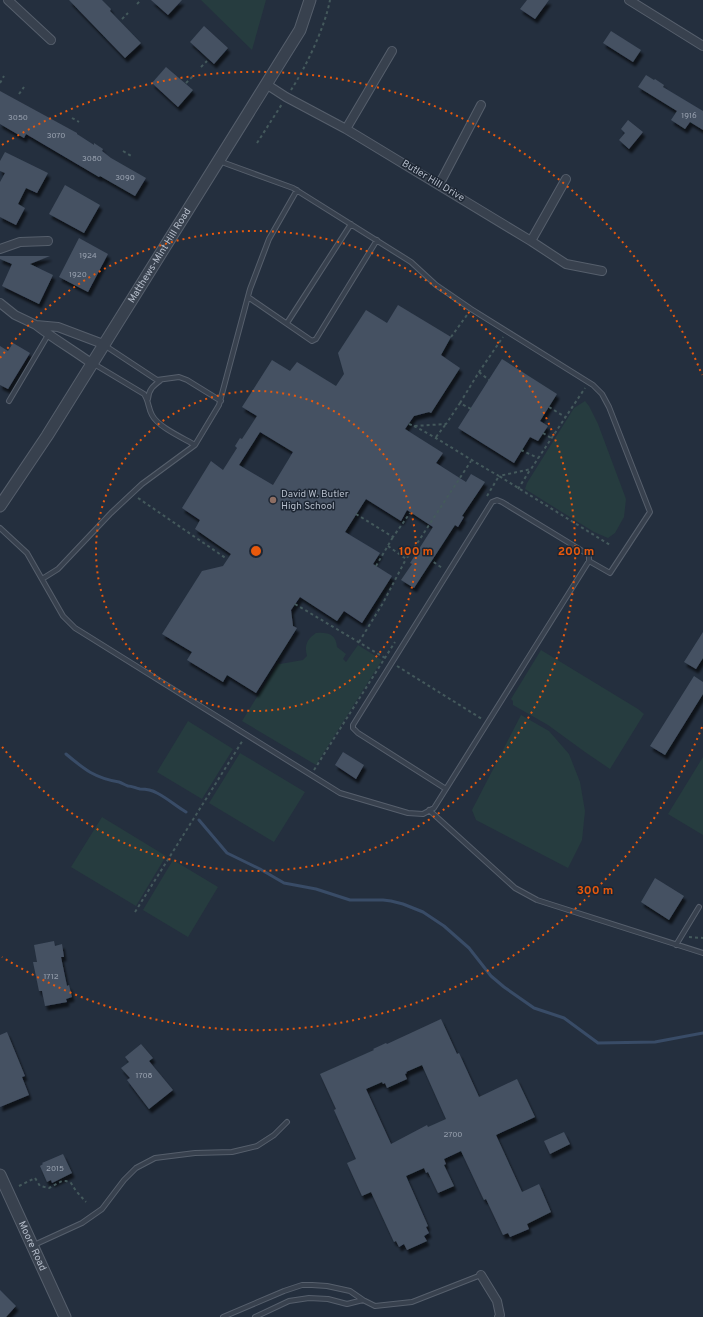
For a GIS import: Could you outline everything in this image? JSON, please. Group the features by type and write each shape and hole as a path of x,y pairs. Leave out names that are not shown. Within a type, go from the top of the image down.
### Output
{"street":[{"path":"8,0 51,40"},
{"name":"Matthews-Mint Hill Road","path":"0,506 47,436 300,30 310,0"},
{"path":"629,0 703,46"},
{"path":"346,129 392,51"},
{"name":"Butler Hill Drive","path":"266,84 286,97 346,129 531,241 566,264 602,271"},
{"path":"439,185 482,105"},
{"path":"531,241 566,179"},
{"path":"0,249 20,242 48,241"},
{"path":"0,303 15,315 36,325 48,335 92,363"},
{"path":"36,325 58,327 103,344"},
{"name":"Moore Road","path":"0,1175 65,1317"},
{"path":"481,1275 497,1300 500,1315 499,1317"}],"lane":[{"path":"218,161 297,190 411,262 436,285 471,309 589,383 602,394 609,407 650,512 610,573 589,561"},
{"path":"42,579 58,569 111,512 142,484 195,446 221,401 248,297 269,239 297,190"},
{"path":"287,323 351,224"},
{"path":"248,297 312,341 316,339 377,240"},
{"path":"9,402 48,335"},
{"path":"103,344 157,380 179,377 187,380 221,401"},
{"path":"92,363 144,394 148,400"},
{"path":"163,379 154,385 149,391 148,400 151,414 156,422 195,446"},
{"path":"0,528 27,553 63,616 75,628 340,793 408,813 423,814 434,808 446,789 589,561 589,555 508,506 497,500 492,502 353,725 353,728 358,733 446,789"},
{"path":"429,810 515,888 537,900 703,954"},
{"path":"676,945 699,907"},
{"path":"32,1246 82,1223 102,1209 124,1180 136,1168 155,1158 195,1153 232,1152 257,1146 274,1135 287,1122"},
{"path":"223,1317 302,1285 350,1290 363,1300 375,1306 412,1302 481,1275"},
{"path":"255,1317 289,1301 309,1298 328,1299 347,1304 363,1300"}],"path":[{"path":"137,4 141,0"},
{"path":"257,143 305,66 326,18 330,0"},
{"path":"122,19 128,13"},
{"path":"201,67 207,61"},
{"path":"0,83 4,76"},
{"path":"186,83 193,76"},
{"path":"19,94 24,87"},
{"path":"72,118 79,122"},
{"path":"123,151 133,157"},
{"path":"451,337 471,309"},
{"path":"435,437 446,424 479,372 508,331"},
{"path":"479,372 489,380"},
{"path":"518,488 589,383"},
{"path":"460,403 471,409"},
{"path":"549,407 565,417"},
{"path":"409,424 435,437 471,461 499,476 610,545"},
{"path":"414,426 446,424"},
{"path":"543,433 551,438"},
{"path":"521,450 539,459"},
{"path":"359,642 383,603 406,559 471,461"},
{"path":"499,476 531,469"},
{"path":"132,494 227,559"},
{"path":"376,566 393,537 410,513"},
{"path":"356,514 393,537"},
{"path":"388,546 406,559"},
{"path":"414,548 442,568"},
{"path":"135,912 246,735"},
{"path":"681,936 703,938"},
{"path":"19,1186 35,1178 40,1186 48,1188 62,1180 71,1183 86,1202"}],"green space":[{"path":"201,0 266,0 252,50"},
{"path":"585,401 598,424 626,499 624,517 615,533 608,538 594,532 525,489 527,483 574,408"},
{"path":"316,633 331,635 335,639 337,647 346,654 343,659 346,662 358,645 382,660 316,765 242,721 278,663 280,664 303,660 307,656 307,643"},
{"path":"541,650 644,714 610,769 548,725 513,705 513,701 511,699"},
{"path":"521,715 549,731 569,754 580,782 585,811 582,840 568,868 476,820 472,810"},
{"path":"188,721 233,749 202,799 157,772"},
{"path":"240,753 305,792 274,842 209,803"},
{"path":"703,757 703,835 668,814"},
{"path":"102,817 166,856 136,906 71,867"},
{"path":"173,860 218,887 188,937 143,910"}],"building":[{"path":"69,0 102,0 111,9 110,11 141,43 125,58"},
{"path":"151,0 182,0 168,15"},
{"path":"527,0 549,0 535,19 520,9"},
{"path":"204,26 228,48 214,64 190,42"},
{"path":"611,31 641,50 633,62 603,43"},
{"path":"166,67 193,90 178,107 152,83"},
{"path":"646,75 654,80 655,79 664,85 663,87 703,111 703,130 690,122 685,129 671,120 677,111 638,87"},
{"path":"0,91 77,133 94,145 94,143 103,149 102,151 111,158 146,178 135,196 100,176 99,177 26,134 24,138 0,124"},
{"path":"628,120 643,132 629,149 619,140 625,133 621,129"},
{"path":"5,152 48,173 37,193 26,188 18,204 25,208 16,225 0,217 0,182 5,173 0,171 0,161"},
{"path":"65,185 100,205 84,233 49,214"},
{"path":"79,238 108,254 88,292 59,277"},
{"path":"0,256 50,256 30,264 53,275 39,304 2,286 12,264 0,259"},
{"name":"David W. Butler High School","path":"398,305 451,337 441,355 460,368 431,413 429,412 414,416 405,429 443,453 436,463 466,482 471,474 485,482 462,516 464,517 458,527 455,525 414,588 401,580 433,527 407,510 401,521 366,499 345,532 380,553 373,564 392,576 362,623 344,611 337,621 300,597 291,610 293,626 297,628 256,693 227,675 223,682 187,660 192,652 162,634 202,571 223,566 231,554 195,529 200,520 182,508 211,461 223,470 237,448 235,446 240,438 242,439 257,416 242,407 272,360 290,371 297,362 336,386 344,374 338,353 366,310 387,323","holes":["260,432 293,452 273,485 239,465"]},
{"path":"13,343 30,353 8,389 0,385 0,346 8,351"},
{"path":"502,359 557,394 540,421 548,426 538,441 530,437 514,463 458,428"},
{"path":"703,632 703,658 696,669 684,662"},
{"path":"694,676 703,682 703,694 665,755 650,746"},
{"path":"343,752 364,765 356,779 335,765"},
{"path":"655,878 684,896 669,920 641,902"},
{"path":"54,941 55,946 62,944 64,957 61,957 67,986 69,985 72,997 66,999 67,1002 45,1006 42,991 39,991 33,962 37,962 34,945"},
{"path":"441,1019 457,1054 459,1053 479,1097 517,1079 535,1117 496,1135 522,1192 539,1184 551,1212 527,1224 529,1229 510,1237 508,1233 503,1235 486,1199 484,1200 461,1151 444,1159 446,1164 444,1165 454,1186 438,1193 428,1172 426,1173 424,1168 406,1176 428,1226 426,1227 429,1233 424,1236 427,1241 407,1250 404,1244 399,1247 396,1241 394,1242 371,1192 362,1196 347,1163 356,1159 320,1074 374,1050 373,1049 386,1043 387,1044","holes":["422,1065 446,1119 428,1127 427,1125 391,1144 366,1089 382,1082 383,1084 385,1083 387,1088 407,1079 405,1074 407,1073 406,1072"]},
{"path":"7,1032 25,1076 22,1077 29,1095 0,1107 0,1035"},
{"path":"141,1044 153,1058 149,1061 173,1090 149,1109 127,1080 130,1078 121,1068 129,1062 125,1057"},
{"path":"564,1132 570,1144 550,1154 544,1141"},
{"path":"63,1154 72,1173 52,1183 51,1180 47,1182 40,1166 43,1164 42,1163"},
{"path":"0,1290 16,1306 6,1317 0,1317"}],"waterway":[{"path":"66,754 85,769 97,776 128,786 153,791 186,812"},
{"path":"199,820 227,853 260,869 284,883 316,889 350,900 391,901 423,912 444,926 469,948 491,976 504,987 534,1008 564,1018 598,1043 655,1042 703,1033"}],"place":[{"name":"David W. Butler High School","path":"273,500"}]}
